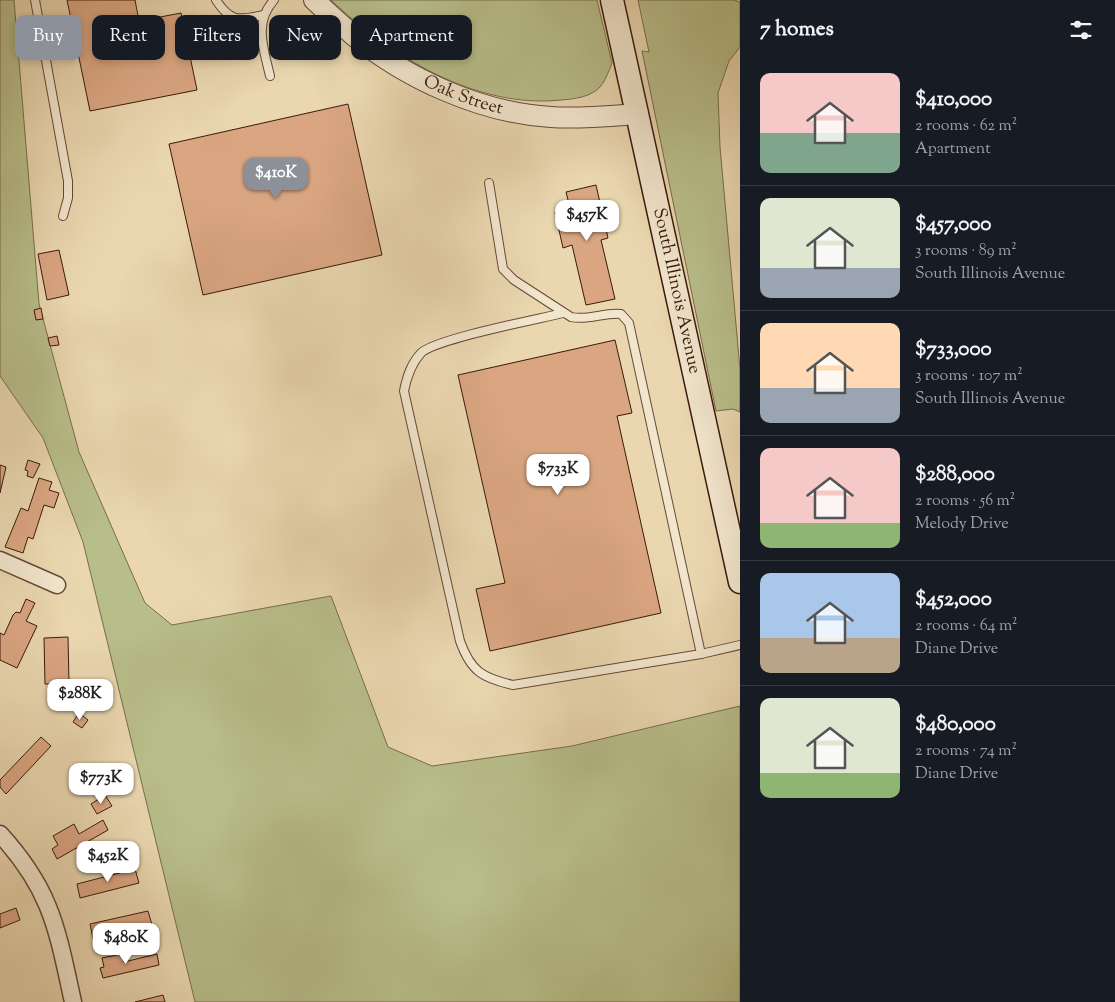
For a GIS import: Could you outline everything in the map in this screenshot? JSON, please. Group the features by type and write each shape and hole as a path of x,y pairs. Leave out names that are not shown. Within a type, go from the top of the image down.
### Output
{"main road":[{"name":"South Illinois Avenue","path":"612,0 740,582"}],"street":[{"name":"Oak Street","path":"314,0 354,35 403,69 484,104 548,117 588,118 638,114"},
{"path":"0,560 57,586"},
{"path":"0,834 33,874 45,895 56,925 73,1002"}],"lane":[{"path":"35,0 68,181 68,198 63,216"},
{"path":"216,0 225,14 240,20 264,15"},
{"path":"270,76 260,31 264,15 274,0"},
{"path":"489,183 503,269 514,280 563,313 580,319 612,313 621,314 629,322 702,654"},
{"path":"563,313 445,341 422,351 408,371 404,391 460,641 466,659 478,672 492,680 513,685 740,646"}],"green space":[{"path":"0,0 14,0 15,60 19,60 39,304 79,452 145,603 172,625 331,596 388,747 432,766 572,746 740,706 740,1002 195,1002 83,542 43,438 0,376"},
{"path":"331,0 597,0 612,63 600,87 582,97 529,101 498,96 466,87 409,60 472,60 472,15 351,15 351,18"},
{"path":"638,0 734,0 740,2 740,47 729,61 718,93 720,147 740,369 740,412 733,409 716,411 642,51 649,52"}],"building":[{"path":"67,0 135,0 138,15 92,15 92,60 165,60 165,16 181,13 181,15 175,15 175,60 191,60 197,90 90,111 79,60 82,60 82,15 70,15"},
{"path":"348,104 382,255 203,295 169,144"},
{"path":"596,185 608,238 601,240 615,299 586,305 572,245 563,248 555,212 570,208 566,192"},
{"path":"59,250 69,295 47,300 38,254"},
{"path":"41,308 43,319 36,320 34,310"},
{"path":"57,336 59,345 50,346 48,338"},
{"path":"615,340 632,413 617,416 661,613 490,651 476,589 505,583 458,375"},
{"path":"28,460 40,464 33,478 27,476 28,471 25,470"},
{"path":"0,465 6,467 0,493"},
{"path":"39,478 52,482 49,490 59,493 54,508 44,505 33,539 28,537 23,553 5,547 21,508 28,511"},
{"path":"26,599 35,603 26,621 37,626 17,668 0,660 0,633 4,635 13,615 16,612 20,613"},
{"path":"68,637 69,684 45,684 44,638"},
{"path":"79,713 88,720 82,728 73,722"},
{"path":"41,737 51,746 6,794 0,787 0,780"},
{"path":"105,795 112,806 97,814 91,804"},
{"path":"103,820 108,830 57,859 52,849 58,845 53,836 74,824 79,834"},
{"path":"135,869 139,883 80,898 77,884"},
{"path":"16,908 20,920 0,928 0,914"},
{"path":"148,911 152,925 93,939 90,924"},
{"path":"122,954 124,962 157,954 159,965 103,978 100,968 104,967 102,958"},
{"path":"163,995 165,1002 135,1002"}]}
